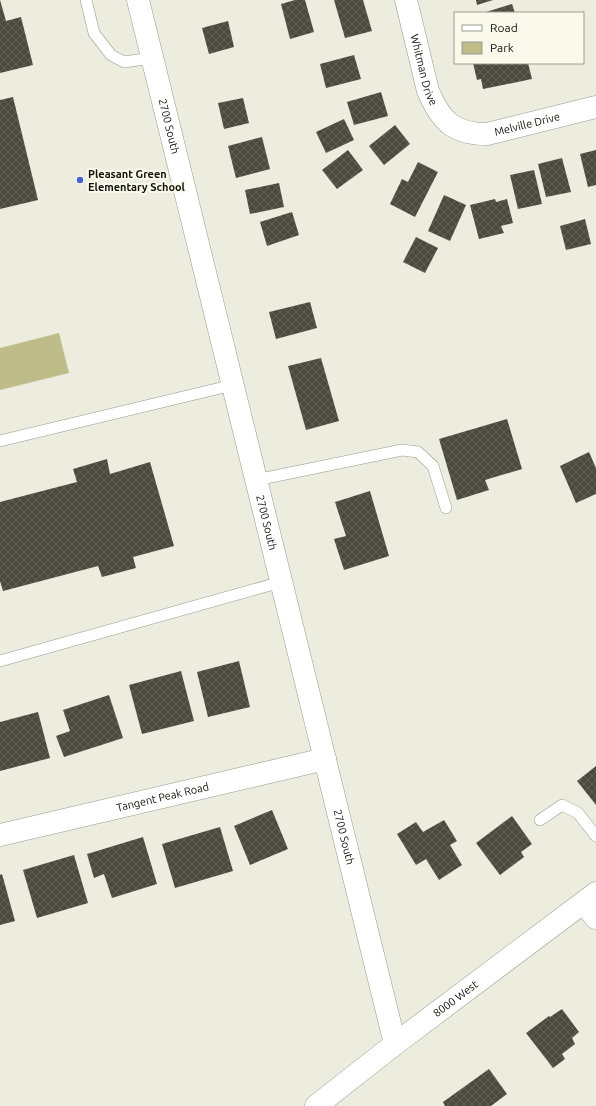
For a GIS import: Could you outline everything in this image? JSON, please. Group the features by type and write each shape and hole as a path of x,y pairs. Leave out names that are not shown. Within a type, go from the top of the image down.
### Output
{"street":[{"name":"2700 South","path":"138,0 395,1044"},
{"name":"Whitman Drive","path":"406,0 428,91 433,104 448,124 458,129"},
{"name":"Melville Drive","path":"458,129 471,134 486,134 596,106"},
{"name":"Tangent Peak Road","path":"0,835 325,758"},
{"name":"8000 West","path":"321,1104 395,1044 592,904"}],"lane":[{"path":"86,0 94,33 111,55 124,62 152,58"},
{"path":"0,441 233,385"},
{"path":"256,480 402,450 418,452 433,466 446,508"},
{"path":"0,661 281,582"},
{"path":"540,820 562,806 578,813 596,836"}],"green space":[{"path":"59,333 69,373 0,390 0,348"}],"building":[{"path":"0,0 6,21 21,17 33,65 0,73"},
{"path":"295,0 305,0 314,32 290,39 281,4"},
{"path":"334,0 363,0 372,31 345,38"},
{"path":"476,0 493,0 477,5"},
{"path":"512,4 515,12 486,12"},
{"path":"228,21 234,47 209,54 202,28"},
{"path":"354,55 361,79 326,88 320,64"},
{"path":"473,64 528,64 532,79 483,89 481,79 477,80"},
{"path":"381,92 388,116 354,125 347,102"},
{"path":"13,97 38,200 0,209 0,100"},
{"path":"243,98 249,123 224,129 218,103"},
{"path":"344,119 354,140 326,153 316,132"},
{"path":"395,125 410,144 384,165 369,146"},
{"path":"262,137 270,169 236,178 228,146"},
{"path":"348,150 363,170 337,189 322,170"},
{"path":"596,150 596,185 588,187 580,154"},
{"path":"562,158 571,192 546,197 538,164"},
{"path":"418,162 438,172 415,217 390,204 402,179 408,182"},
{"path":"534,170 542,204 518,209 510,175"},
{"path":"279,183 284,207 250,214 245,190"},
{"path":"444,195 466,205 450,241 428,231"},
{"path":"495,199 496,202 507,199 513,223 501,226 504,233 479,239 470,205"},
{"path":"292,212 299,235 267,246 260,222"},
{"path":"585,219 591,244 566,250 560,226"},
{"path":"416,237 438,248 425,273 403,262"},
{"path":"310,302 317,328 276,339 269,312"},
{"path":"321,358 339,421 306,430 288,366"},
{"path":"507,419 522,469 485,480 489,490 457,500 439,439"},
{"path":"589,452 596,468 596,494 576,503 560,466"},
{"path":"107,459 110,474 150,462 174,546 133,557 136,568 102,577 98,566 3,591 0,581 0,502 77,482 73,469"},
{"path":"370,491 389,556 344,570 334,539 346,536 335,502"},
{"path":"239,661 250,707 208,717 197,672"},
{"path":"181,671 194,721 142,734 129,685"},
{"path":"109,695 123,738 64,757 56,736 70,731 63,710"},
{"path":"38,712 50,758 0,771 0,722"},
{"path":"596,766 596,805 577,781"},
{"path":"272,810 288,849 250,865 234,826"},
{"path":"512,816 532,844 521,852 524,857 500,875 476,843"},
{"path":"444,820 457,841 450,845 462,865 439,880 426,859 416,865 397,834 416,822 423,832"},
{"path":"220,827 233,871 175,888 162,844"},
{"path":"143,837 157,884 112,898 104,874 94,878 87,854"},
{"path":"74,855 88,903 37,918 23,870"},
{"path":"2,874 15,921 0,925 0,875"},
{"path":"562,1009 579,1032 572,1038 575,1044 562,1054 565,1059 553,1068 526,1033 549,1016 550,1017"},
{"path":"489,1069 507,1094 491,1106 445,1106 443,1102"}],"place":[{"name":"Pleasant Green Elementary School","path":"80,180"}]}
